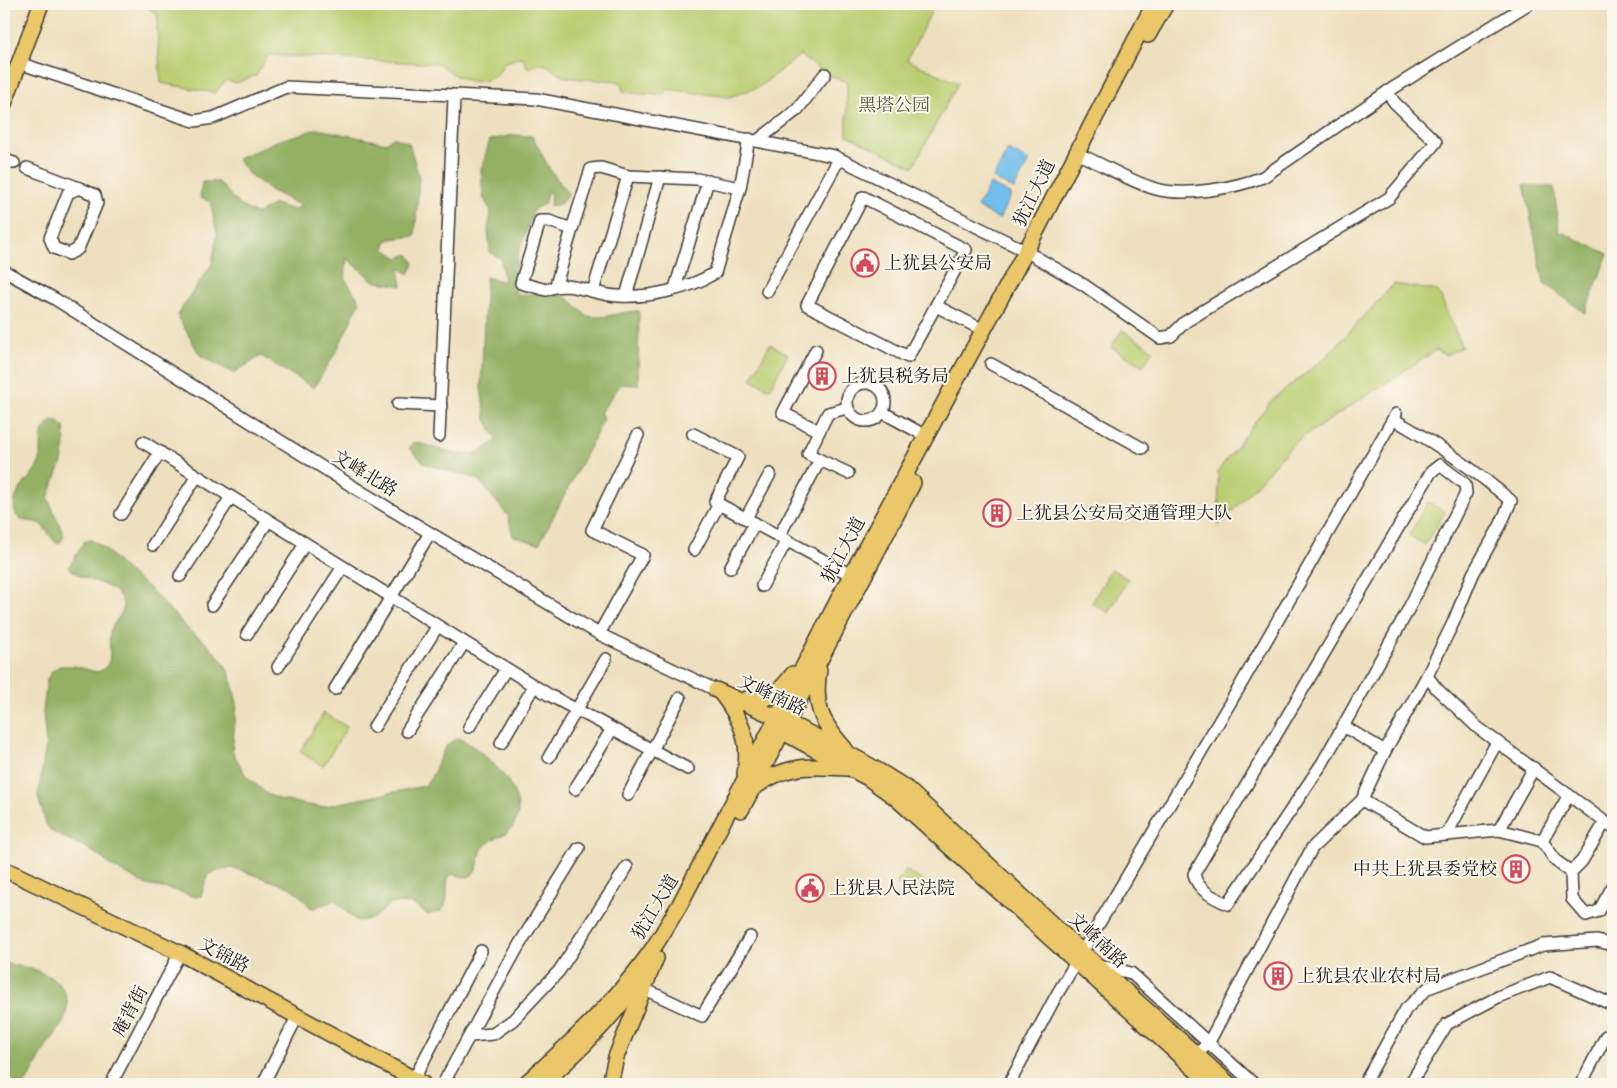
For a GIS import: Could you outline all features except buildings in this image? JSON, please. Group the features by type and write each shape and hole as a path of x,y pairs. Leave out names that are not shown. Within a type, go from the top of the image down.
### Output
{"main road":[{"path":"4,104 7,88 19,63 41,4"},
{"name":"犹江大道","path":"540,1081 577,1054 614,1016 688,910 747,787 1030,253 1154,4"},
{"name":"犹江大道","path":"1079,154 1166,4"},
{"name":"犹江大道","path":"817,653 851,575 983,330 1030,253"},
{"path":"719,691 754,702 766,700 817,653"},
{"path":"719,691 737,713 742,726 748,754 747,787 768,777 805,766 851,762 819,710 816,694 817,653"},
{"name":"文峰南路","path":"719,691 851,762 924,821 1080,958 1192,1060 1229,1084"},
{"name":"犹江大道","path":"540,1081 605,1008 648,954 679,906 747,787"},
{"name":"文锦路","path":"4,870 180,953 298,1015 395,1069 415,1083"},
{"path":"610,1084 616,1057 656,958"},
{"name":"文峰南路","path":"1080,958 1095,964 1192,1060 1211,1084"},
{"path":"512,1084 540,1081"}],"street":[{"path":"1079,154 1157,190 1178,192 1246,184 1263,177 1387,92 1528,4"},
{"path":"19,63 194,121 213,118 286,87 454,97 536,99 839,158 1030,253 1084,285 1160,338 1171,336 1185,322 1389,198 1436,142 1395,103 1387,92"},
{"path":"572,229 549,221 540,221 521,283 546,290 556,285 626,296 657,294 703,280 715,273 753,140 797,110 825,74"},
{"path":"439,436 454,97"},
{"path":"767,291 839,158"},
{"path":"27,168 79,188 95,195 97,203 78,249 69,254 54,248 50,238 68,193 79,188"},
{"path":"556,285 591,169 601,168 628,176 708,181 740,188"},
{"path":"593,291 628,176"},
{"path":"626,296 660,177"},
{"path":"676,288 708,181"},
{"path":"863,197 966,250 936,306 908,357 807,304 863,197"},
{"name":"文峰北路","path":"4,271 55,299 213,400 599,634 719,691"},
{"path":"936,306 983,330"},
{"path":"816,350 783,413 819,432"},
{"path":"991,364 1142,448"},
{"path":"870,384 882,393 885,404 882,412 871,421 861,421 852,416 847,408 847,398 852,389 858,385 870,384"},
{"path":"398,404 441,406"},
{"path":"847,408 828,413 808,454 848,474"},
{"path":"882,412 926,436"},
{"path":"1009,1084 1056,996 1240,686 1394,417 1435,442 1480,474 1511,501 1474,574 1427,676 1385,751 1362,800 1312,848 1209,1042 1192,1060"},
{"path":"693,434 738,457 715,502 851,575"},
{"path":"599,634 643,555 592,530 638,436"},
{"path":"143,442 342,568 534,686 688,769"},
{"path":"121,514 160,452"},
{"path":"762,586 820,460"},
{"path":"1440,465 1465,484 1466,493 1406,614 1343,726 1323,762 1228,904 1213,898 1195,881 1194,874 1431,472 1440,465"},
{"path":"730,568 770,474"},
{"path":"153,545 197,476"},
{"path":"180,576 231,497"},
{"path":"694,550 719,504"},
{"path":"212,605 268,521"},
{"path":"335,689 392,599 430,533"},
{"path":"247,634 305,544"},
{"path":"278,667 342,568"},
{"path":"374,727 437,627"},
{"path":"406,731 464,643"},
{"path":"549,757 606,659"},
{"path":"469,727 506,669"},
{"path":"1427,676 1437,689 1477,727 1609,825 1582,861 1571,872 1572,899 1586,916 1599,911 1613,886"},
{"path":"501,742 534,686"},
{"path":"628,795 680,698"},
{"path":"1343,726 1385,751"},
{"path":"575,788 612,729"},
{"path":"1446,835 1498,742"},
{"path":"1499,830 1534,768"},
{"path":"1542,841 1569,794"},
{"path":"1362,800 1425,837 1499,830 1542,841 1556,861 1571,872"},
{"path":"444,1084 519,945 579,848"},
{"path":"470,1036 493,1034 513,1020 559,971 627,867"},
{"path":"644,989 702,1016 750,937"},
{"path":"1364,1084 1406,1009 1428,988 1543,945 1597,940 1613,945"},
{"path":"415,1083 481,951"},
{"name":"庵背街","path":"111,1084 180,953"},
{"path":"1095,964 1131,972 1254,1084"},
{"path":"1410,1084 1447,1024 1500,996 1550,977 1613,1005"},
{"path":"263,1084 298,1015"},
{"path":"1581,1084 1606,1036"}],"green space":[{"name":"黑塔公园","path":"150,4 935,4 907,60 958,83 913,167 847,135 847,82 828,75 800,55 759,87 729,97 666,89 664,96 624,92 619,81 563,76 548,66 540,64 528,68 522,57 505,62 499,72 488,80 474,81 459,77 440,64 268,55 257,75 236,83 226,80 215,93 161,83 157,29 158,15 148,8"},
{"path":"317,129 386,143 393,137 409,143 419,177 415,236 391,239 386,242 384,249 398,258 409,254 414,264 409,274 399,268 402,286 373,281 347,258 345,279 360,302 336,352 314,388 261,356 233,373 200,355 177,315 212,264 217,233 210,201 200,198 202,182 219,182 239,205 257,214 274,204 291,209 303,207 270,190 249,174 237,159 277,141"},
{"path":"514,135 532,136 549,168 569,195 560,204 550,206 551,193 548,191 544,204 534,209 517,262 515,273 516,294 562,296 570,300 584,314 593,317 639,311 638,385 621,384 600,413 604,419 539,544 513,536 508,516 478,479 425,464 409,448 413,442 447,452 467,455 487,448 497,439 486,420 481,389 486,277 504,282 501,259 490,252 488,231 491,211 483,197 481,170 490,140"},
{"path":"1524,185 1554,187 1559,231 1608,254 1585,313 1544,283"},
{"path":"1394,284 1438,291 1462,347 1446,355 1436,350 1294,443 1219,526 1218,471 1271,401 1325,358"},
{"path":"1122,330 1153,350 1143,366 1111,347"},
{"path":"770,344 788,354 770,389 751,379"},
{"path":"52,421 57,421 64,427 65,444 62,462 48,498 64,536 60,543 56,543 41,524 19,518 14,504 19,492 39,463 42,435 47,425"},
{"path":"1428,502 1445,512 1425,545 1409,535"},
{"path":"91,540 103,547 128,572 150,589 192,633 204,641 221,659 229,672 237,703 232,751 246,776 267,794 281,800 320,807 424,786 429,781 447,746 459,738 481,752 493,763 512,788 517,801 518,814 510,829 483,848 479,863 472,875 466,877 450,875 447,884 446,902 441,911 428,915 413,904 395,903 390,904 372,919 358,921 350,916 335,900 314,908 310,907 301,896 289,887 231,868 208,874 201,896 196,897 146,885 111,866 85,847 52,832 46,824 38,797 46,745 43,712 47,679 52,671 60,666 74,666 97,672 104,669 110,660 111,629 124,608 116,592 109,587 75,573 69,567 84,542"},
{"path":"1111,569 1128,579 1109,613 1092,603"},
{"path":"324,713 347,727 323,766 300,752"},
{"path":"905,870 931,886 923,898 897,883"},
{"path":"4,963 26,967 49,976 64,991 67,1001 66,1014 59,1030 48,1044 25,1084 4,1084"}],"water":[{"path":"1008,150 1029,161 1014,189 993,178"},
{"path":"990,184 1011,195 999,219 977,207"}],"place":[{"name":"上犹县公安局","path":"865,263"},
{"name":"上犹县税务局","path":"822,376"},
{"name":"上犹县公安局交通管理大队","path":"997,513"},
{"name":"中共上犹县委党校","path":"1516,869"},
{"name":"上犹县人民法院","path":"810,888"},
{"name":"上犹县农业农村局","path":"1278,976"}]}
